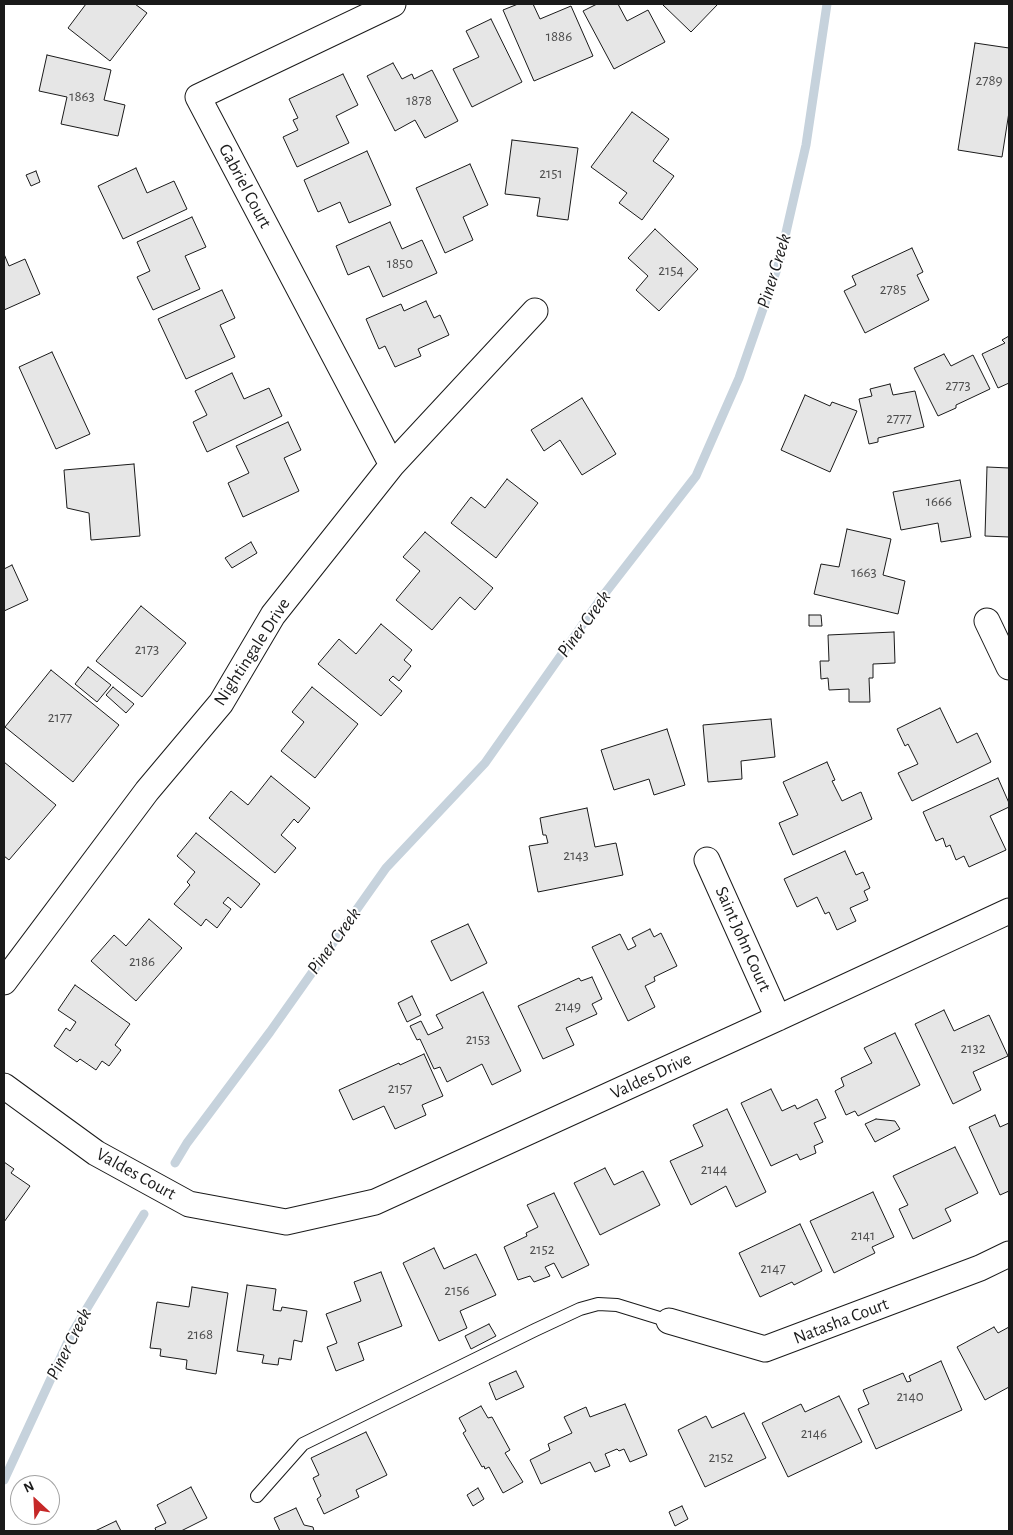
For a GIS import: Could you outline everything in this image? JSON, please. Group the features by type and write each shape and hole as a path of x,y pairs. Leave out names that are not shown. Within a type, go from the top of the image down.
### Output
{"street":[{"name":"Gabriel Court","path":"392,465 198,97 393,4"},
{"name":"Nightingale Drive","path":"4,982 147,791 221,703 273,615 392,465 535,311"},
{"path":"987,622 1009,667"},
{"name":"Saint John Court","path":"707,860 778,1018"},
{"name":"Valdes Drive","path":"286,1222 375,1202 1009,911"},
{"name":"Valdes Court","path":"4,1086 96,1153 189,1204 286,1222"},
{"name":"Natasha Court","path":"669,1321 765,1350 980,1268 1009,1254"}],"lane":[{"path":"256,1496 303,1444 580,1309 598,1304 616,1305 669,1321"}],"building":[{"path":"86,4 135,4 147,13 110,61 68,28"},
{"path":"518,4 533,4 540,19 571,6 593,56 534,81 503,10"},
{"path":"597,4 618,4 627,21 648,10 665,42 614,69 583,11"},
{"path":"662,4 718,4 691,32"},
{"path":"491,19 522,82 472,107 453,69 479,57 466,31"},
{"path":"975,43 1009,48 1009,112 1002,157 958,150"},
{"path":"47,55 111,70 104,100 125,105 118,136 61,124 67,97 39,91"},
{"path":"393,63 402,79 412,74 414,79 432,70 458,121 425,138 415,120 395,131 367,76"},
{"path":"343,74 358,105 336,116 349,143 297,167 283,137 298,130 293,120 298,118 289,99"},
{"path":"632,112 669,139 653,161 674,176 642,220 619,203 627,193 591,167"},
{"path":"512,140 578,148 568,220 537,216 540,198 505,194"},
{"path":"367,151 391,205 349,223 340,202 318,212 304,180"},
{"path":"470,164 488,205 463,217 473,240 445,253 416,188"},
{"path":"136,168 147,193 174,181 187,209 123,239 98,186"},
{"path":"36,171 40,182 31,186 26,175"},
{"path":"192,217 206,247 185,256 200,289 153,310 137,277 150,271 137,242"},
{"path":"390,222 402,249 422,240 437,273 383,297 369,266 348,275 336,246"},
{"path":"655,229 698,269 659,311 636,290 648,276 628,258"},
{"path":"912,248 923,272 917,275 929,300 865,333 844,291 856,285 852,276"},
{"path":"4,254 9,266 25,259 40,294 4,310"},
{"path":"222,290 235,318 220,325 235,357 186,379 158,319"},
{"path":"426,301 434,318 440,315 449,335 418,349 421,356 395,367 385,346 379,349 366,319 401,304 404,311"},
{"path":"1009,336 1009,383 998,388 982,354 1005,343 1002,340"},
{"path":"52,352 90,434 56,449 19,367"},
{"path":"944,354 951,366 973,355 990,389 938,416 914,368"},
{"path":"232,373 244,399 269,388 282,416 207,452 193,422 207,415 195,391"},
{"path":"890,384 893,395 915,391 924,427 878,438 878,442 869,444 859,399 872,396 870,389"},
{"path":"805,395 830,406 832,402 857,411 830,472 781,450"},
{"path":"582,398 616,454 582,475 560,440 544,451 531,430"},
{"path":"288,422 301,450 284,458 299,491 243,517 228,483 249,473 236,446"},
{"path":"134,464 140,536 91,540 89,513 67,508 64,470"},
{"path":"987,467 1009,468 1009,537 985,536"},
{"path":"507,479 538,503 496,558 451,523 471,497 485,508"},
{"path":"960,480 971,537 941,542 938,523 901,530 893,492"},
{"path":"847,529 891,539 883,575 905,581 898,614 814,594 821,564 839,567"},
{"path":"425,532 493,588 475,610 460,597 432,630 396,600 420,571 403,557"},
{"path":"251,542 257,553 232,568 225,558"},
{"path":"12,565 28,600 4,611 4,569"},
{"path":"141,606 186,643 142,697 96,661"},
{"path":"809,615 821,615 822,626 809,626"},
{"path":"381,624 412,650 404,660 411,666 399,681 393,676 389,680 402,691 381,716 318,664 339,639 356,654"},
{"path":"894,632 895,663 873,664 873,678 869,678 870,702 849,702 849,689 829,690 828,678 821,679 820,661 829,661 828,635"},
{"path":"88,667 111,685 97,702 75,684"},
{"path":"51,670 119,725 73,782 5,727"},
{"path":"113,687 134,704 126,713 106,695"},
{"path":"312,687 358,724 315,778 281,751 304,722 292,712"},
{"path":"940,708 957,743 977,733 991,762 912,801 898,773 918,764 908,744 905,746 897,729"},
{"path":"771,719 775,757 741,761 742,779 708,782 703,725"},
{"path":"667,729 685,785 654,795 649,779 614,790 601,750"},
{"path":"4,762 56,805 9,860 4,856"},
{"path":"827,762 835,780 832,781 842,801 861,792 872,819 793,855 779,823 798,815 783,782"},
{"path":"271,776 310,808 298,823 294,819 281,835 296,848 275,873 209,818 231,791 248,805"},
{"path":"998,778 1009,807 990,816 1006,850 969,867 964,856 956,860 950,845 946,847 943,838 936,841 923,812"},
{"path":"587,808 595,847 616,843 623,875 538,892 529,846 548,843 546,835 543,835 540,818"},
{"path":"196,833 260,884 241,908 228,897 223,903 231,909 217,928 206,919 201,926 174,904 190,885 187,882 195,872 177,856"},
{"path":"845,851 856,875 863,872 870,888 864,891 868,900 850,908 856,921 837,930 829,912 825,914 817,897 797,907 784,879"},
{"path":"149,919 182,948 136,1001 91,961 114,935 126,946"},
{"path":"468,924 487,963 451,981 431,941"},
{"path":"650,929 654,937 661,933 677,966 654,977 655,981 645,986 655,1007 628,1021 592,947 620,934 628,950 636,946 632,938"},
{"path":"592,977 602,999 592,1004 597,1014 566,1028 574,1045 543,1059 518,1006 579,978 581,981"},
{"path":"75,985 130,1024 115,1045 121,1050 109,1066 102,1061 96,1070 80,1059 77,1062 54,1046 66,1028 70,1031 76,1022 58,1010"},
{"path":"483,992 521,1071 492,1085 482,1064 447,1082 440,1067 434,1069 420,1039 417,1040 410,1026 421,1021 428,1035 443,1028 436,1015"},
{"path":"412,996 421,1015 407,1022 398,1003"},
{"path":"944,1010 954,1031 989,1015 1008,1056 973,1072 981,1090 953,1104 915,1024"},
{"path":"895,1033 920,1085 858,1116 855,1111 846,1115 835,1091 844,1086 841,1078 872,1063 864,1048"},
{"path":"424,1054 443,1096 422,1105 426,1115 395,1129 384,1106 353,1120 339,1090"},
{"path":"771,1089 782,1111 795,1105 797,1109 817,1099 826,1118 814,1123 823,1142 814,1146 816,1153 800,1160 797,1154 771,1166 741,1103"},
{"path":"727,1109 766,1192 736,1207 726,1186 691,1205 670,1161 703,1146 693,1125"},
{"path":"995,1115 1000,1127 1009,1123 1009,1191 1000,1195 969,1127"},
{"path":"876,1119 895,1121 900,1129 875,1142 865,1124"},
{"path":"955,1147 978,1193 945,1209 951,1221 913,1239 899,1209 908,1205 893,1176"},
{"path":"4,1162 14,1169 11,1173 30,1186 4,1222"},
{"path":"605,1168 614,1185 643,1171 660,1205 600,1235 574,1183"},
{"path":"873,1192 894,1237 872,1247 875,1253 834,1273 810,1221"},
{"path":"554,1193 589,1265 562,1278 554,1263 545,1267 550,1276 534,1282 530,1276 518,1280 504,1247 527,1236 526,1233 538,1227 527,1205"},
{"path":"800,1224 822,1271 794,1285 792,1282 760,1297 739,1253"},
{"path":"434,1248 444,1269 476,1254 496,1295 460,1311 467,1328 439,1341 403,1263"},
{"path":"381,1272 402,1326 358,1343 364,1360 336,1371 327,1347 337,1343 326,1314 361,1301 354,1282"},
{"path":"247,1285 276,1289 273,1310 281,1311 282,1307 307,1311 302,1342 294,1340 291,1360 279,1358 278,1365 262,1363 264,1355 237,1351"},
{"path":"192,1287 228,1293 216,1374 186,1369 187,1360 160,1356 161,1349 150,1348 157,1302 189,1307"},
{"path":"489,1324 496,1336 471,1349 465,1336"},
{"path":"994,1327 998,1333 1009,1327 1009,1387 985,1400 957,1347"},
{"path":"941,1361 962,1410 876,1449 858,1409 869,1404 863,1390 903,1373 907,1382 911,1381 909,1376"},
{"path":"516,1371 524,1387 496,1400 489,1383"},
{"path":"839,1396 862,1442 788,1477 762,1423 801,1404 805,1412"},
{"path":"625,1404 647,1455 630,1462 624,1449 619,1451 617,1449 605,1454 610,1466 595,1472 590,1462 541,1484 530,1460 550,1450 548,1444 572,1433 564,1417 586,1407 590,1417"},
{"path":"481,1406 488,1418 492,1417 510,1450 505,1453 523,1482 503,1493 489,1467 485,1469 484,1466 482,1467 463,1433 466,1431 459,1418"},
{"path":"744,1413 766,1458 705,1487 678,1430 706,1416 712,1428"},
{"path":"366,1432 387,1475 356,1490 359,1497 324,1514 317,1499 321,1496 313,1478 319,1475 311,1458"},
{"path":"191,1487 207,1518 181,1531 156,1531 155,1528 166,1523 157,1505"},
{"path":"478,1488 484,1499 473,1506 467,1495"},
{"path":"682,1506 688,1519 675,1526 669,1512"},
{"path":"296,1508 304,1525 313,1527 314,1531 280,1531 274,1518"},
{"path":"116,1521 121,1531 95,1531"}],"waterway":[{"name":"Piner Creek","path":"175,1163 187,1143 270,1032 386,868 485,763 602,597 696,476 739,378 779,263 806,145 827,4"},
{"name":"Piner Creek","path":"4,1480 72,1333 144,1214"}]}
